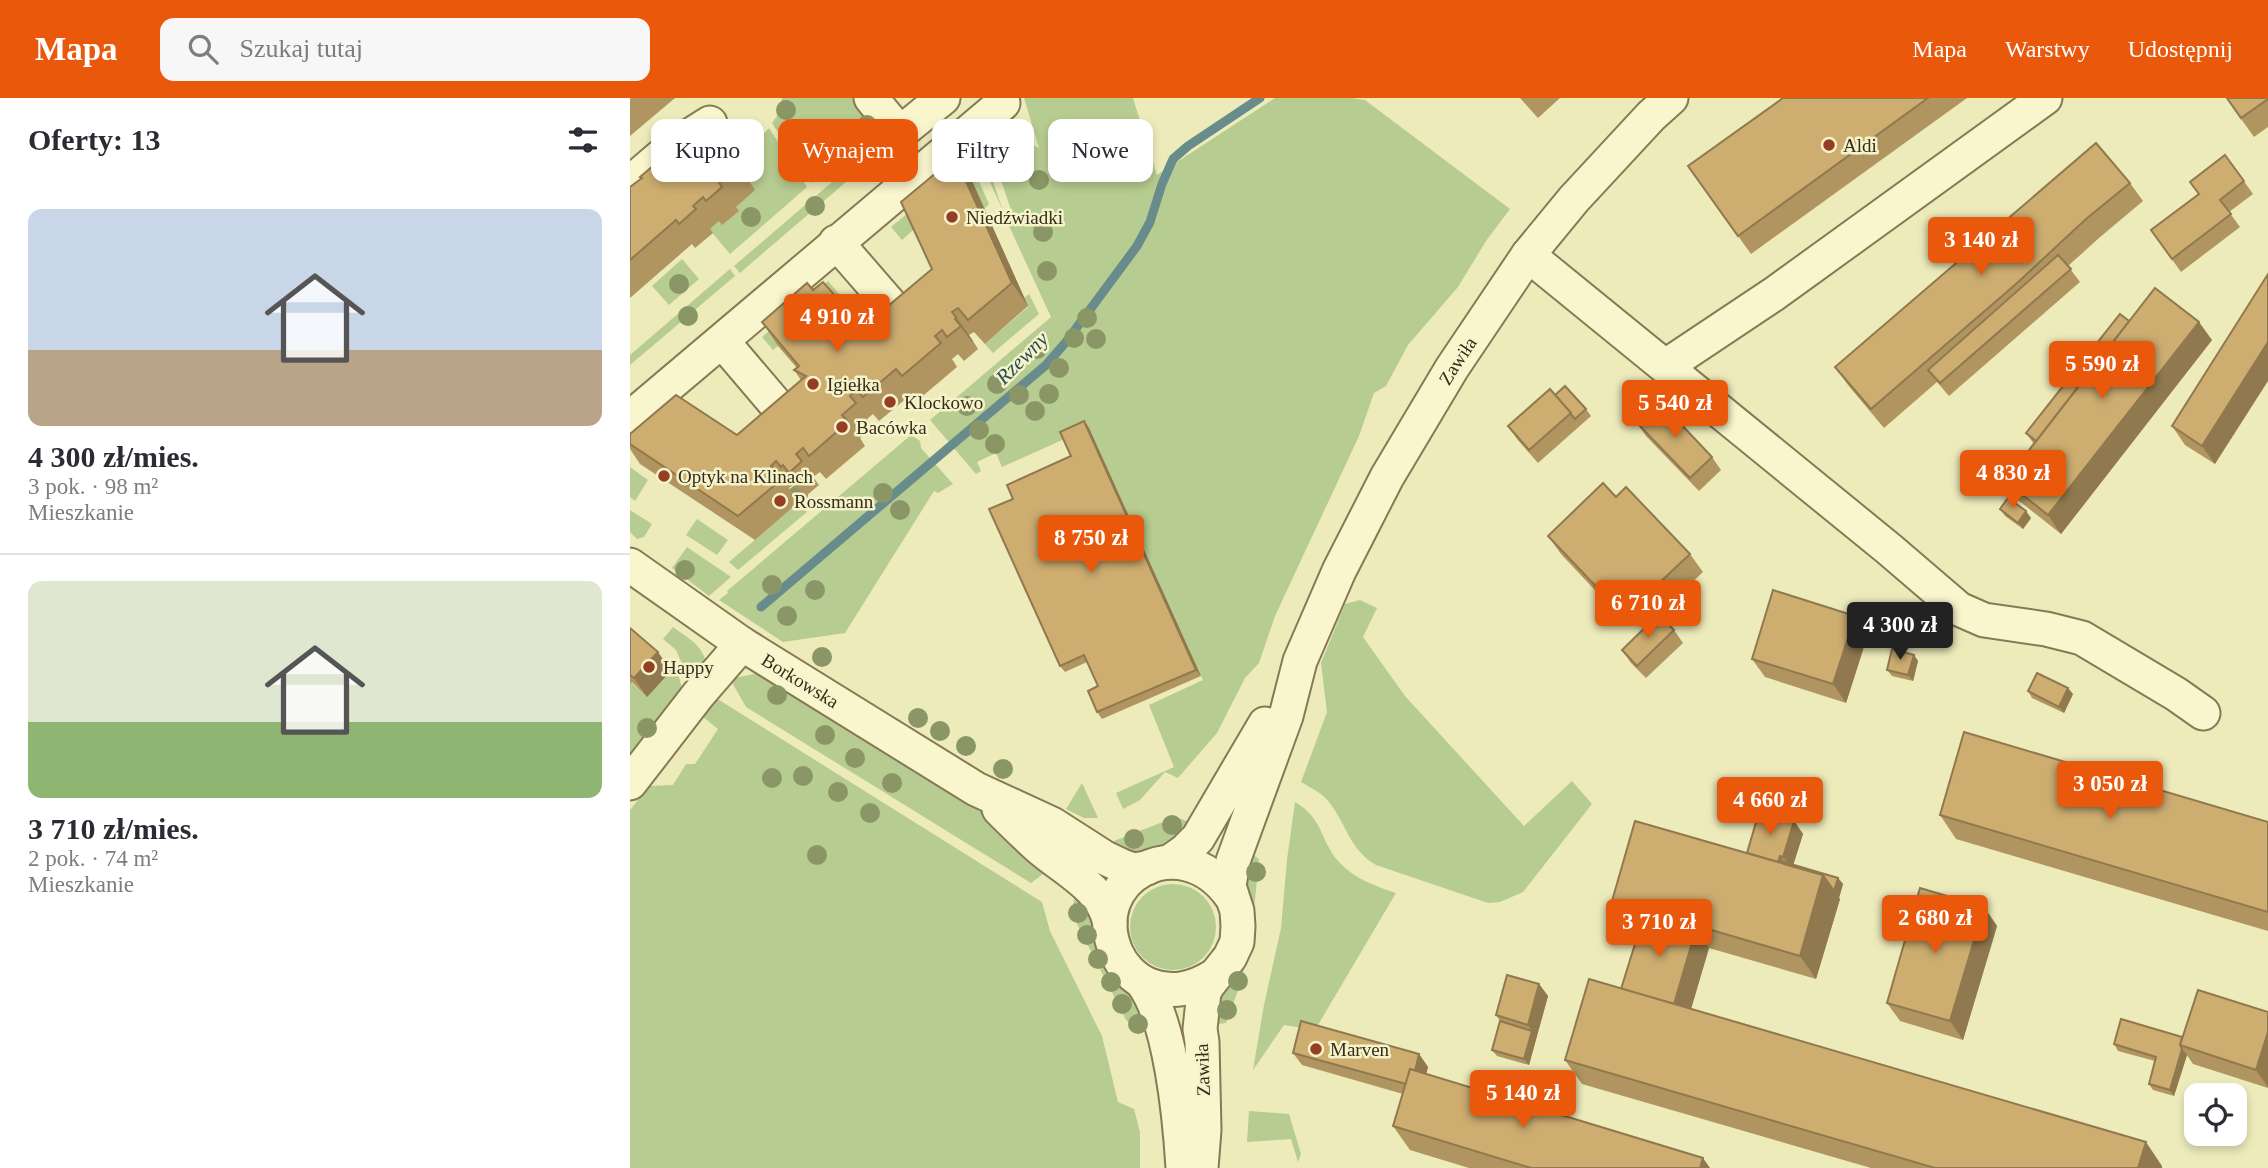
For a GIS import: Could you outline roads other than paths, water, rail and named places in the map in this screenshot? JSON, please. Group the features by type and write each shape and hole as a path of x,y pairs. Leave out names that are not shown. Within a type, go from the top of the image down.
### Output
{"street":[{"path":"871,98 900,133 943,98"},
{"name":"Zawiła","path":"1183,1168 1179,1117 1159,1014 1142,982 1118,958 1112,942 1112,907 1120,891 1132,877 1159,865 1192,845 1202,831 1227,792 1300,661 1339,571 1387,477 1452,368 1528,255 1574,199 1671,98"},
{"path":"1666,366 1774,294 2045,98"},
{"path":"630,418 1003,103"},
{"path":"630,183 651,165"},
{"path":"836,242 895,310"},
{"path":"1528,255 1889,548 1959,609 1984,620 2046,629 2082,638 2203,713"},
{"path":"722,341 779,408"},
{"name":"Borkowska","path":"630,565 741,644 976,789 1052,824 1122,866 1133,870 1159,865"},
{"path":"630,783 741,644"},
{"name":"Zawiła","path":"1201,1168 1204,1130 1202,1042 1199,1030 1204,992 1230,957 1237,942 1237,911 1231,896 1229,878 1286,716 1300,661"},
{"name":"Borkowska","path":"976,789 1040,849 1086,885 1103,904 1110,924"},
{"path":"1159,865 1197,866 1222,883 1231,896"},
{"path":"1142,982 1174,990 1191,988 1214,976"}],"waterway":[{"name":"Rzewny","path":"761,607 1046,365 1137,246 1150,222 1173,159 1260,98"}],"place":[{"name":"Aldi","path":"1829,145"},
{"name":"Niedźwiadki","path":"952,217"},
{"name":"Igiełka","path":"813,384"},
{"name":"Klockowo","path":"890,402"},
{"name":"Bacówka","path":"842,427"},
{"name":"Optyk na Klinach","path":"664,476"},
{"name":"Rossmann","path":"780,501"},
{"name":"Happy","path":"649,667"},
{"name":"Marven","path":"1316,1049"}]}
